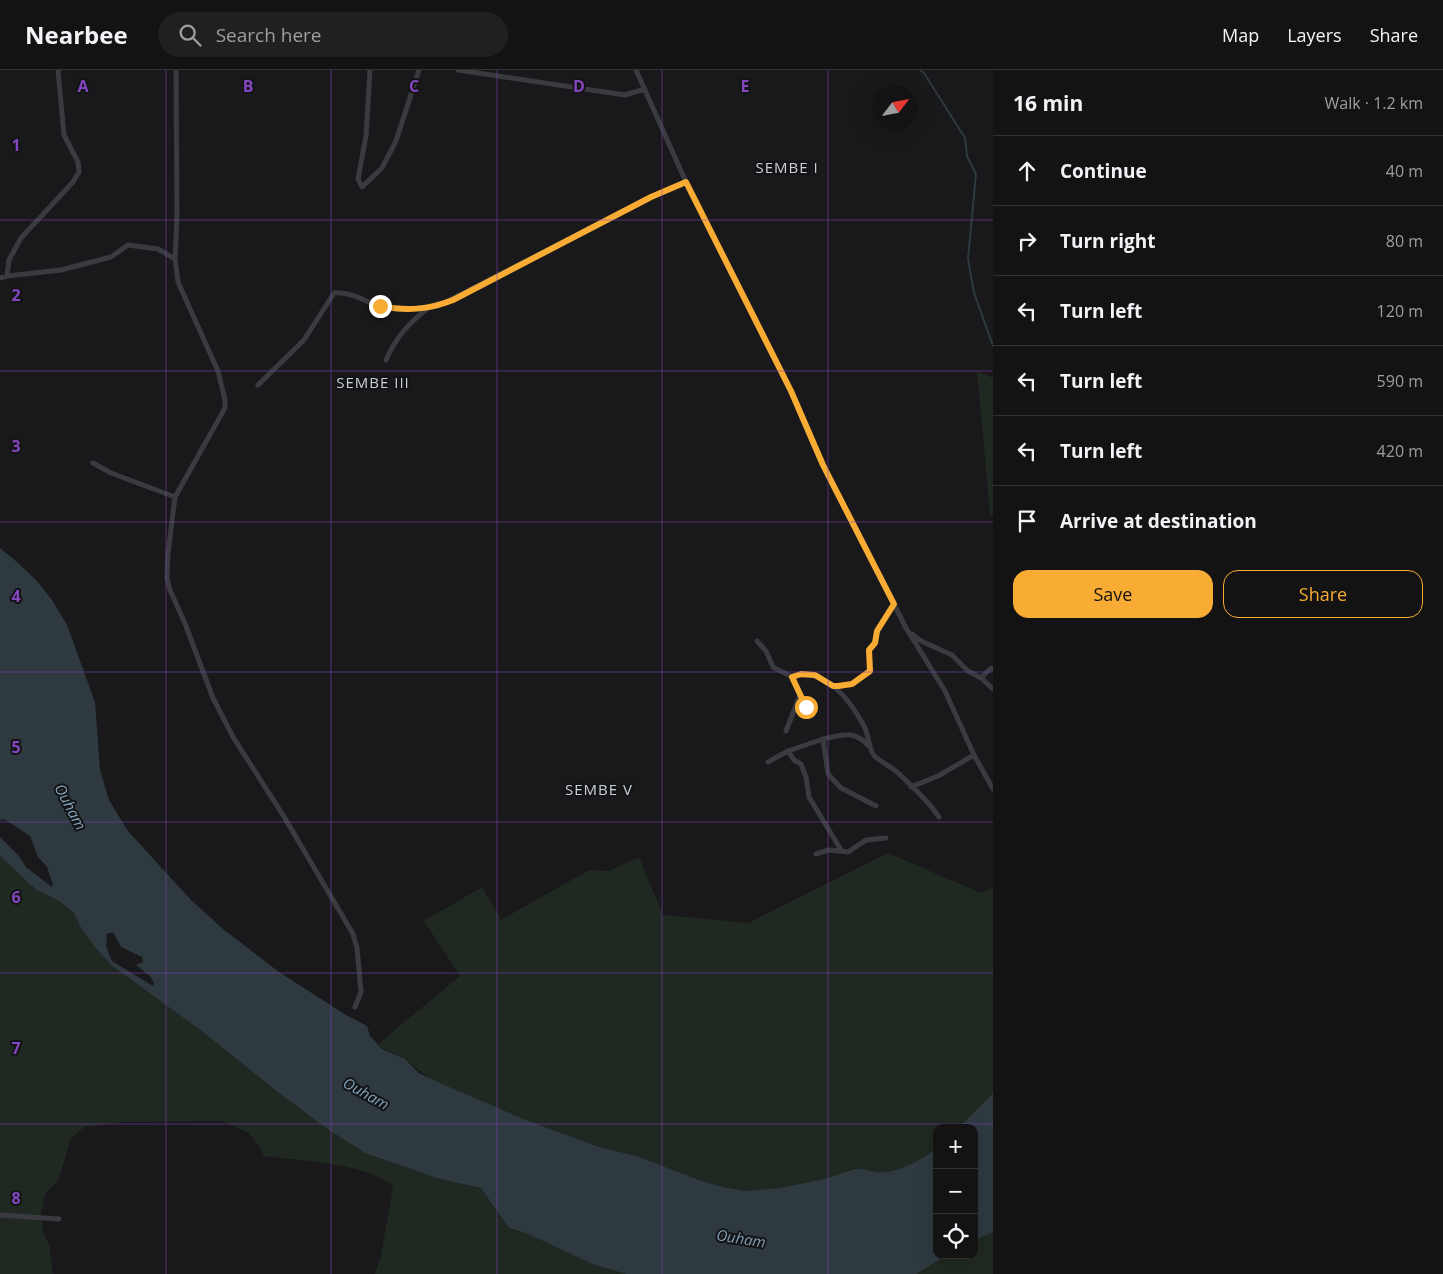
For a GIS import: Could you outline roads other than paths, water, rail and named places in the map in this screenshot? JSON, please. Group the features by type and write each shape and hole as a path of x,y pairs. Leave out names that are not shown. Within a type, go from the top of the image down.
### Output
{"street":[{"path":"7,276 9,260 21,238 73,182 79,172 78,162 64,135 58,70"},
{"path":"176,70 177,216 175,259 178,282 218,371 225,408 175,498 167,578 213,698 233,738 284,815 353,934 357,948 361,992 356,1007"},
{"path":"370,70 366,136 358,180 362,187 382,168 396,141 419,70"},
{"path":"458,70 625,95 645,89"},
{"path":"636,70 686,182 791,391 823,465 906,628 945,691 974,755 993,788"},
{"path":"258,385 304,340 334,292 342,292 380,306 401,310 438,306 651,197 686,182"},
{"path":"0,278 61,270 111,257 128,245 158,249 175,259"},
{"path":"386,360 392,344 410,322 428,307"},
{"path":"93,463 111,473 175,498"},
{"path":"833,686 852,684 870,671 869,650 875,643 877,631 894,604"},
{"path":"906,628 921,642 952,655 968,671 981,678 986,685 993,689"},
{"path":"757,641 766,651 773,667 792,677 806,707"},
{"path":"981,678 991,668 993,669"},
{"path":"792,677 801,674 815,675 838,688 864,726 873,754 897,772 928,801 939,817"},
{"path":"786,731 800,695"},
{"path":"768,762 788,751 823,739 849,733 863,739 872,749"},
{"path":"823,739 828,774 841,788 876,806"},
{"path":"788,751 794,760 801,764 806,777 809,797 841,850"},
{"path":"911,787 938,776 974,755"},
{"path":"816,854 829,850 848,852 866,840 886,838"},
{"path":"0,1215 59,1219"}],"water":[{"name":"Ouham","path":"0,548 37,581 52,600 67,625 95,702 100,770 109,800 128,831 191,900 223,929 279,972 346,1015 367,1026 370,1036 382,1049 405,1059 419,1073 431,1079 526,1120 599,1147 637,1156 704,1182 745,1191 780,1188 824,1179 855,1169 875,1172 892,1171 916,1162 933,1151 933,1259 941,1259 917,1274 626,1274 592,1264 526,1233 509,1228 481,1188 440,1179 365,1153 326,1128 203,1032 111,965 80,926 74,913 59,901 35,889 0,856 0,837 18,855 26,867 52,887 53,884 47,867 38,857 30,836 4,819 0,820","holes":["113,932 121,947 142,957 143,962 136,965 150,976 154,983 153,986 112,961 106,946 107,934"]},
{"path":"993,1093 993,1232 978,1239 978,1124 962,1124"}],"waterway":[{"path":"920,70 924,73 965,138 967,156 976,174 968,259 974,293 993,346"}],"district":[{"name":"SEMBE I","path":"787,168"},
{"name":"SEMBE III","path":"373,383"},
{"name":"SEMBE V","path":"599,790"}]}
